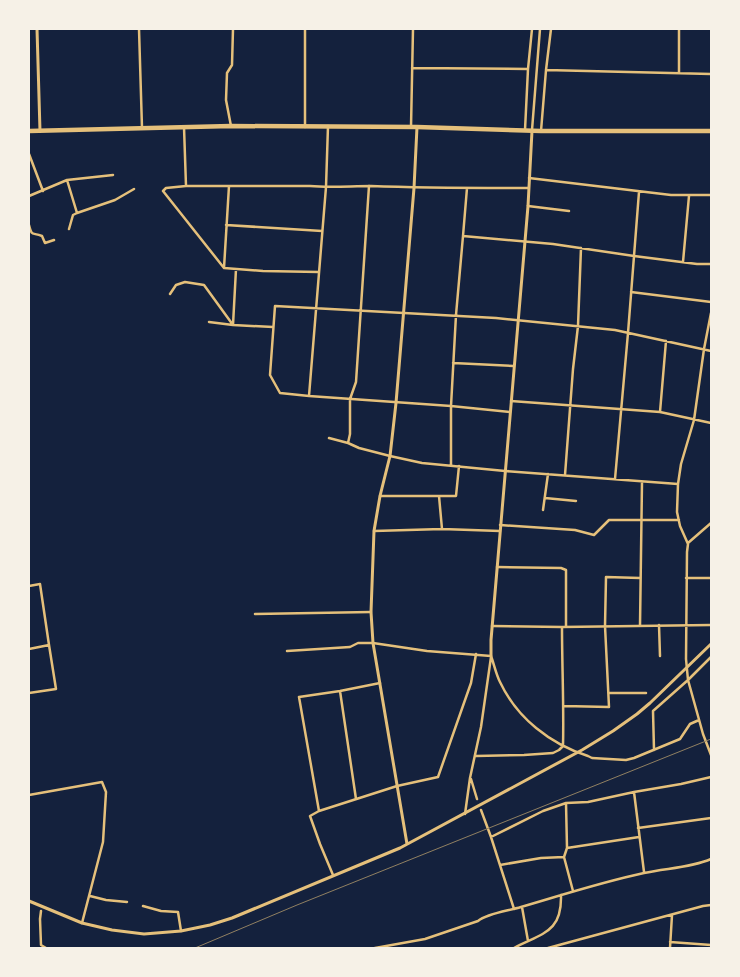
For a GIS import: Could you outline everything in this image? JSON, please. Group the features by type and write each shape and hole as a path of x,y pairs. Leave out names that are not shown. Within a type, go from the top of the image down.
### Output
{"highway":[{"path":"29,132 184,126 328,126 541,131 711,131"}],"street":[{"path":"37,29 40,131"},
{"path":"139,29 142,128"},
{"path":"231,126 226,100 227,73 232,65 233,29"},
{"path":"305,29 305,127"},
{"path":"410,128 413,29"},
{"path":"525,130 532,29"},
{"path":"465,814 470,778 481,727 491,656 500,525 528,206 540,29"},
{"path":"541,131 551,29"},
{"path":"679,29 679,73"},
{"path":"412,68 528,69"},
{"path":"546,70 711,74"},
{"path":"184,126 186,186"},
{"path":"310,396 326,187 328,126"},
{"path":"407,844 373,643 371,612 374,531 390,456 396,403 414,188 417,128"},
{"path":"29,154 43,191"},
{"path":"29,196 67,180 114,175"},
{"path":"529,178 671,195 711,195"},
{"path":"67,180 77,213"},
{"path":"319,272 224,268 163,190 186,186 528,188"},
{"path":"224,268 229,186"},
{"path":"348,443 350,434 350,398 356,382 369,186"},
{"path":"451,465 453,362 467,188"},
{"path":"70,229 73,215 115,200 134,189"},
{"path":"615,479 639,192"},
{"path":"683,262 689,196"},
{"path":"528,206 570,211"},
{"path":"29,225 30,232 33,235 42,236 45,244 54,240"},
{"path":"226,226 322,231"},
{"path":"464,236 580,248 697,264 711,264"},
{"path":"565,475 578,326 580,248"},
{"path":"233,325 236,269"},
{"path":"170,294 176,285 185,282 204,285 233,325"},
{"path":"632,292 711,302"},
{"path":"510,412 280,393 270,375 275,306 456,315 578,326 615,330 711,351"},
{"path":"711,314 694,420 681,464 677,503 679,520 688,544 686,578 686,659 688,680 711,755"},
{"path":"209,322 273,327"},
{"path":"660,412 666,341"},
{"path":"453,362 514,366"},
{"path":"511,402 660,412 711,423"},
{"path":"329,438 359,448 422,463 678,484"},
{"path":"380,496 456,496 459,466"},
{"path":"543,510 548,474"},
{"path":"640,626 642,482"},
{"path":"439,496 442,529"},
{"path":"545,498 576,501"},
{"path":"500,525 575,530 594,536 609,520 679,520"},
{"path":"688,544 711,523"},
{"path":"374,531 442,529 500,531"},
{"path":"497,567 562,568 566,570 566,627"},
{"path":"564,706 610,708 605,626 606,577 640,578"},
{"path":"686,578 711,578"},
{"path":"29,586 40,584 56,688 29,693"},
{"path":"255,614 371,612"},
{"path":"659,625 660,656"},
{"path":"492,626 711,625"},
{"path":"476,756 553,753 563,746 562,627"},
{"path":"286,650 350,647 358,643 373,643 491,656"},
{"path":"29,901 82,922 112,930 144,934 210,926 232,918 407,844 582,750 613,732 650,703 711,644"},
{"path":"29,649 49,645"},
{"path":"333,876 310,816 319,810 397,786 438,777 471,683 476,654"},
{"path":"491,656 499,681 513,704 532,724 546,736 563,746 592,758 631,759 680,739 690,724 699,720"},
{"path":"654,750 653,711 711,657"},
{"path":"319,810 299,697 380,683"},
{"path":"340,691 356,799"},
{"path":"609,693 646,693"},
{"path":"491,838 543,811 566,803 588,802 711,777"},
{"path":"470,778 477,799"},
{"path":"29,795 102,782 106,792 103,842 82,922"},
{"path":"634,792 644,872"},
{"path":"566,803 567,848 564,857 573,891"},
{"path":"481,810 514,909"},
{"path":"638,828 711,818"},
{"path":"567,848 639,838"},
{"path":"500,865 540,858 564,857"},
{"path":"375,948 425,939 478,921 483,917 644,872 692,867 711,859"},
{"path":"514,948 553,928 560,917 561,895"},
{"path":"90,896 127,902"},
{"path":"548,948 702,904 711,905"},
{"path":"143,906 161,911 178,912 181,931"},
{"path":"522,907 528,941"},
{"path":"41,911 41,945 46,948"},
{"path":"670,948 672,914"},
{"path":"670,942 711,945"}],"tram line":[{"path":"195,948 297,905 711,739"}]}
